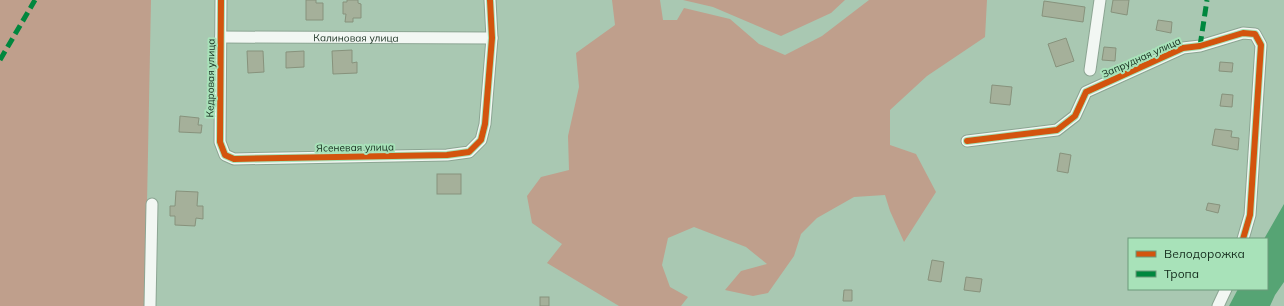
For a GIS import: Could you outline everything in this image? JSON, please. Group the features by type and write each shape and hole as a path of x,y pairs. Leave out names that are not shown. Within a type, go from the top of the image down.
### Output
{"street":[{"name":"Кедровая улица","path":"221,0 220,142 225,155"},
{"path":"490,0 492,38"},
{"path":"1090,70 1100,0"},
{"name":"Запрудная улица","path":"966,141 1057,130 1075,116 1086,92 1183,48 1200,46 1243,33 1255,34 1261,45 1250,215 1243,238"},
{"name":"Калиновая улица","path":"221,37 492,38"},
{"name":"Ясеневая улица","path":"225,155 234,159 447,155 469,152 481,140 485,124 492,38"},
{"path":"150,306 152,204"},
{"path":"1218,306 1226,290"}],"shaded area":[{"path":"0,0 151,0 145,306 0,306"},
{"path":"612,0 660,0 663,20 677,20 684,8 730,19 759,44 785,55 822,36 869,0 987,0 985,37 927,76 890,110 890,145 916,154 936,192 904,242 890,211 885,195 854,197 817,218 801,234 794,256 768,293 753,296 725,290 741,271 767,264 746,247 694,227 668,238 662,265 670,287 688,297 681,306 619,306 547,263 562,244 532,223 527,196 541,177 569,170 568,136 579,87 576,53 615,25"},
{"path":"683,0 845,0 831,13 781,36 713,7"},
{"path":"1284,204 1284,282 1275,295 1270,306 1229,306 1237,290 1268,290 1268,238 1265,238"}],"building":[{"path":"306,0 316,0 316,3 323,3 323,20 306,20"},
{"path":"347,0 358,0 358,3 361,4 361,18 353,18 353,22 345,22 346,14 343,14 343,2 347,2"},
{"path":"1113,0 1129,0 1127,15 1111,12"},
{"path":"1044,1 1085,7 1083,22 1042,16"},
{"path":"1158,20 1172,22 1171,33 1156,30"},
{"path":"1066,38 1074,61 1056,67 1048,44"},
{"path":"1104,47 1116,48 1115,61 1102,60"},
{"path":"352,50 352,63 357,62 357,73 333,74 332,51"},
{"path":"247,51 263,51 264,72 248,73"},
{"path":"304,51 304,67 286,68 286,52"},
{"path":"1220,62 1233,63 1232,72 1219,71"},
{"path":"992,85 1012,87 1010,105 990,103"},
{"path":"1222,94 1233,95 1232,107 1220,106"},
{"path":"180,116 199,118 198,125 202,125 201,133 179,132"},
{"path":"1215,129 1232,131 1231,137 1239,138 1238,150 1212,145"},
{"path":"1060,153 1071,155 1068,173 1057,171"},
{"path":"437,174 461,174 461,194 437,194"},
{"path":"176,191 198,192 197,206 203,206 203,219 196,218 195,226 175,225 175,216 170,216 170,206 175,206"},
{"path":"1208,203 1220,205 1218,213 1206,210"},
{"path":"932,260 944,262 941,282 928,280"},
{"path":"966,277 982,279 980,292 964,290"},
{"path":"844,290 852,290 852,301 843,301"},
{"path":"540,297 549,297 549,306 540,306"}],"marked path":[{"path":"0,60 35,0"},
{"path":"1200,46 1207,0"}],"cycle path":[{"path":"221,0 220,142 225,155 234,159 447,155 469,152 481,140 485,124 492,38 490,0"},
{"path":"967,141 1057,130 1075,116 1086,92 1183,48 1200,46 1243,33 1255,34 1261,45 1250,215 1243,238"}]}
